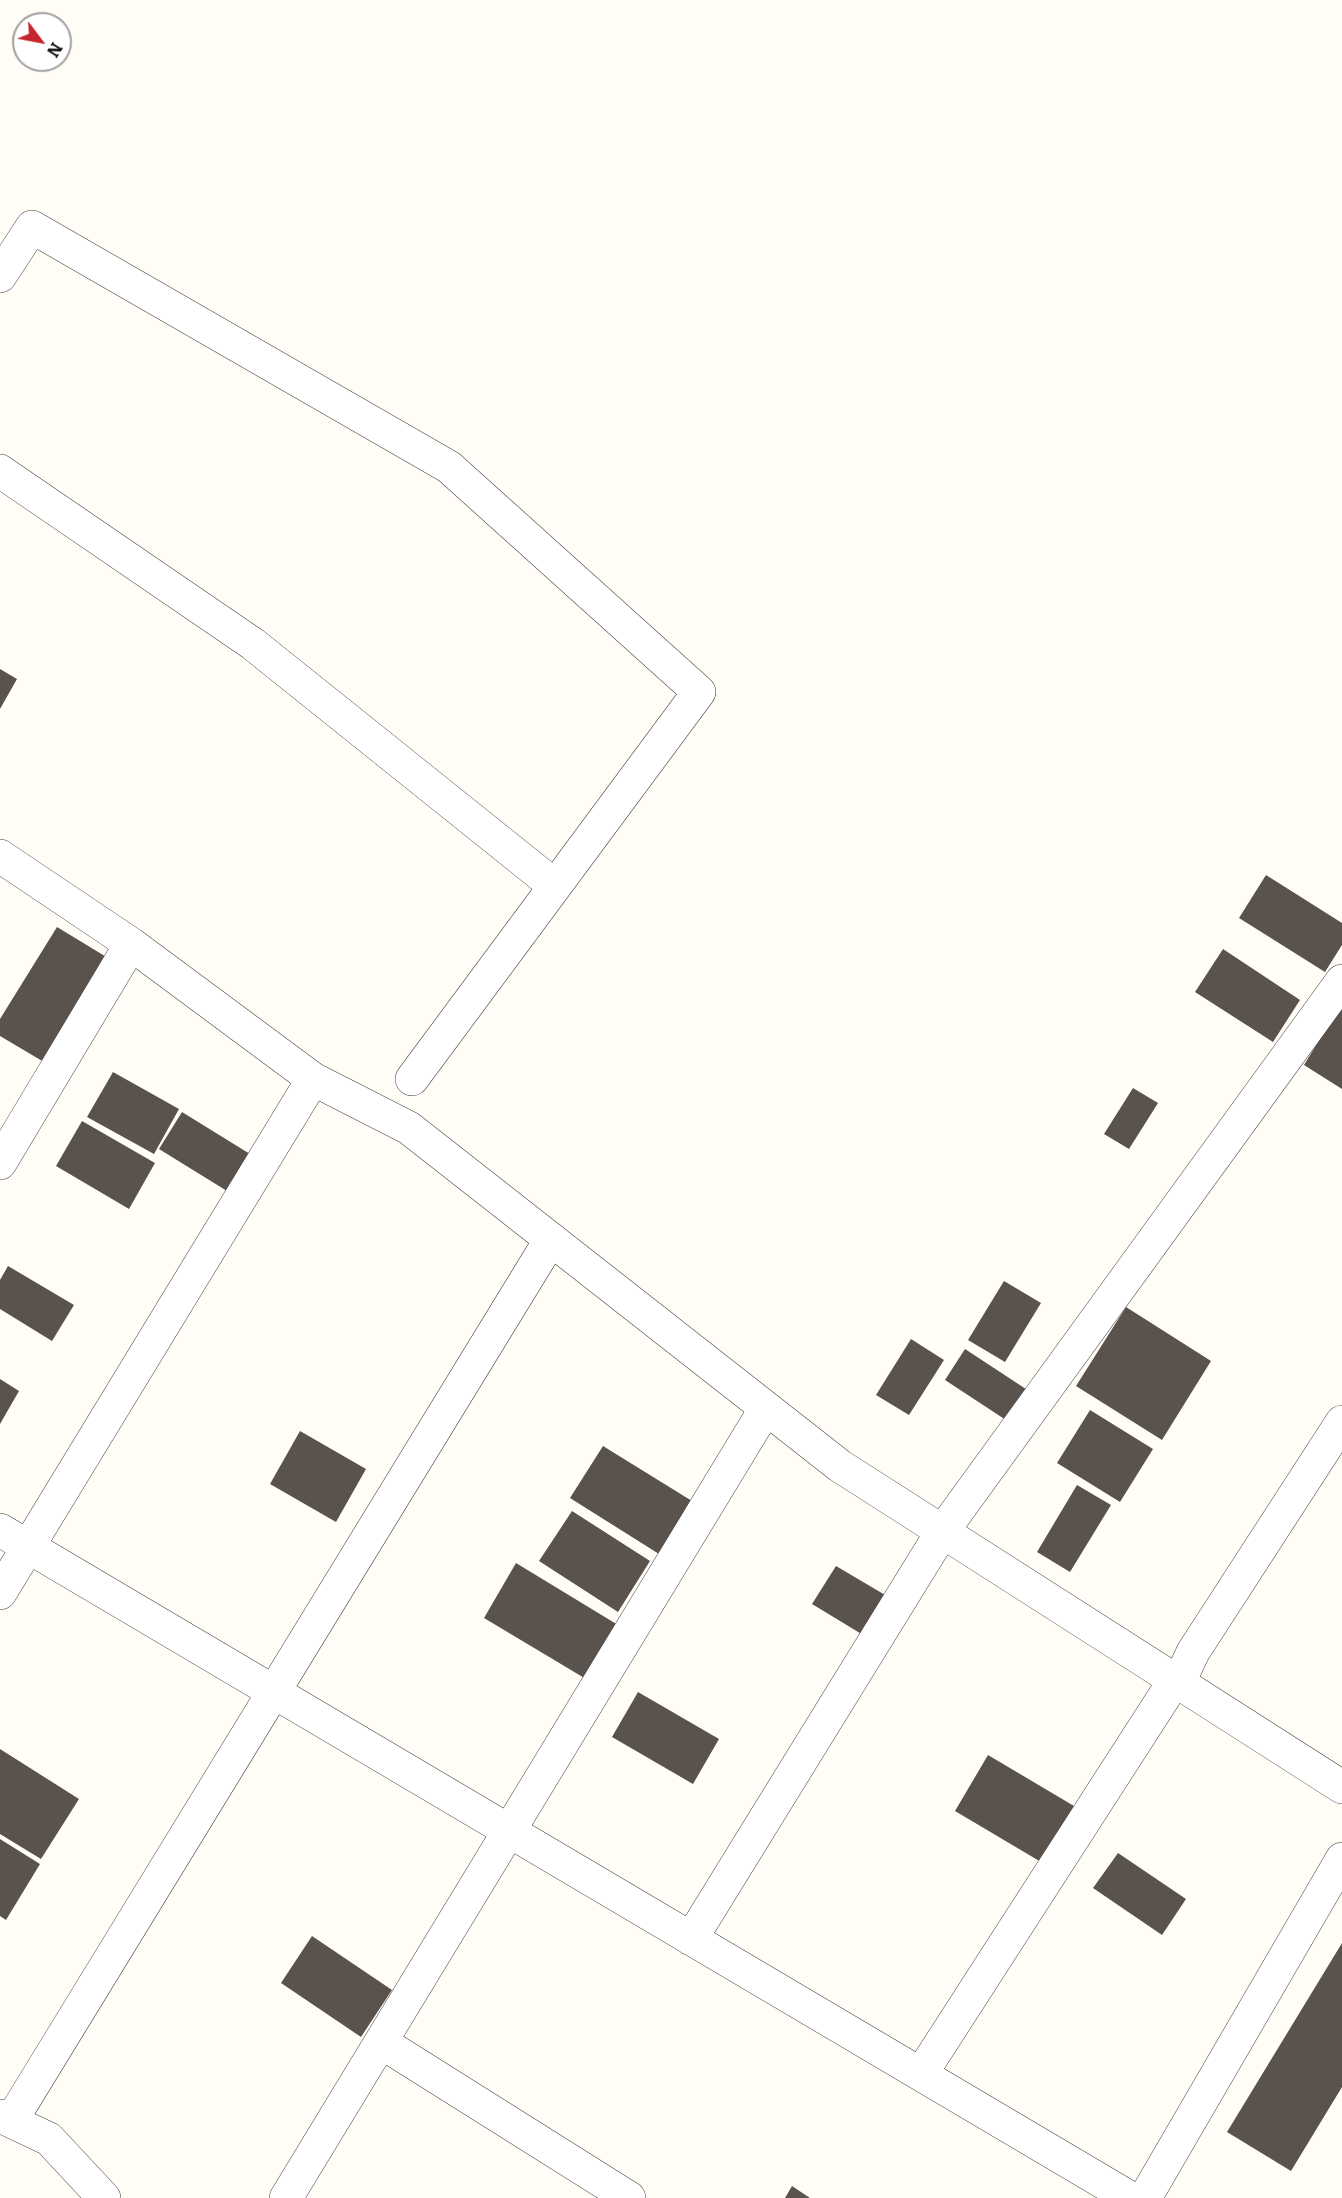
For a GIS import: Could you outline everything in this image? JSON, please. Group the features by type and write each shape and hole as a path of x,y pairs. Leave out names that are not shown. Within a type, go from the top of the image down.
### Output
{"street":[{"path":"0,276 32,227 449,467 699,692 412,1079"},
{"path":"0,471 254,644 555,886"},
{"path":"0,856 131,944 314,1078 409,1128 840,1466 1342,1786"},
{"path":"0,1163 131,944"},
{"path":"691,1939 942,1532 1342,981"},
{"path":"0,1593 14,1538 314,1078"},
{"path":"104,2198 49,2139 6,2119 273,1692 551,1239"},
{"path":"286,2198 766,1408"},
{"path":"921,2074 1175,1680 1180,1680 1193,1652 1342,1422"},
{"path":"14,1538 1130,2198"},
{"path":"1145,2198 1342,1859"},
{"path":"381,2042 629,2198"}],"building":[{"path":"0,669 17,679 0,709"},
{"path":"1266,875 1342,923 1342,945 1325,972 1239,918"},
{"path":"57,927 113,961 49,1065 0,1036 0,1019"},
{"path":"1223,949 1300,1000 1273,1042 1195,992"},
{"path":"1342,1003 1342,1089 1304,1065"},
{"path":"113,1072 179,1109 154,1154 87,1117"},
{"path":"1133,1088 1158,1103 1129,1149 1104,1134"},
{"path":"182,1112 250,1154 227,1191 159,1149"},
{"path":"82,1121 155,1163 129,1209 56,1166"},
{"path":"8,1266 74,1305 52,1341 0,1309 0,1280"},
{"path":"1004,1281 1041,1303 1005,1362 968,1340"},
{"path":"1126,1307 1211,1361 1162,1440 1076,1386"},
{"path":"911,1339 944,1360 909,1415 876,1395"},
{"path":"965,1349 1032,1393 1012,1424 945,1380"},
{"path":"0,1379 19,1391 0,1424"},
{"path":"1090,1410 1153,1449 1120,1502 1057,1463"},
{"path":"300,1431 366,1469 336,1522 270,1484"},
{"path":"603,1446 692,1501 659,1554 570,1498"},
{"path":"1077,1485 1111,1505 1070,1572 1037,1552"},
{"path":"572,1511 650,1561 618,1612 539,1561"},
{"path":"516,1563 618,1625 586,1679 484,1618"},
{"path":"836,1566 897,1602 873,1641 812,1604"},
{"path":"638,1692 719,1739 693,1784 612,1737"},
{"path":"0,1749 79,1799 41,1859 0,1834"},
{"path":"988,1755 1074,1806 1041,1862 955,1811"},
{"path":"0,1839 40,1864 6,1920 0,1916"},
{"path":"1118,1853 1186,1899 1162,1935 1093,1888"},
{"path":"312,1936 392,1990 361,2037 281,1983"},
{"path":"1342,1943 1342,2087 1291,2171 1227,2132"},
{"path":"792,2186 810,2198 785,2198"}]}
